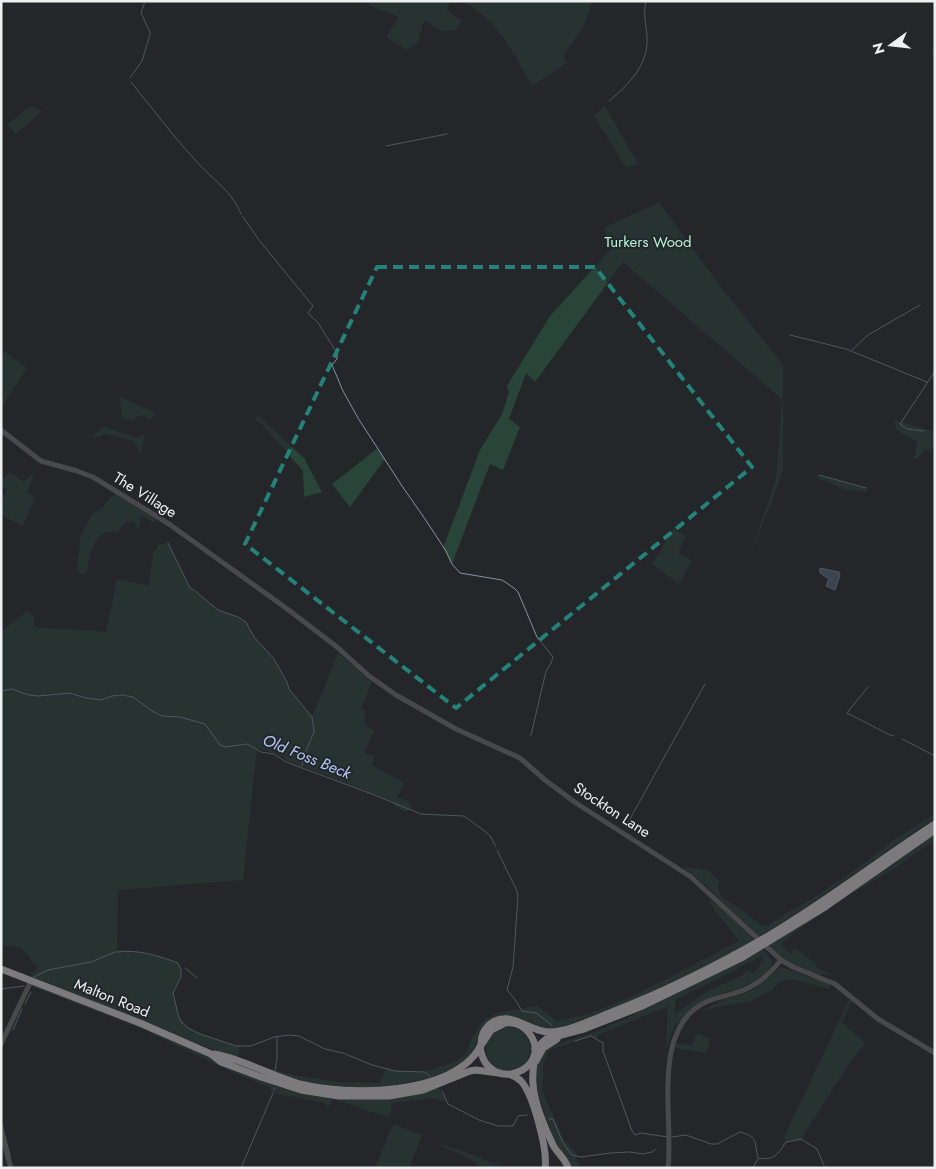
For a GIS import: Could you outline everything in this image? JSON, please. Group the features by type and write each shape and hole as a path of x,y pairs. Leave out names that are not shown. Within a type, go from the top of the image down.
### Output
{"highway":[{"path":"531,1102 515,1082 495,1072 484,1061 480,1045 481,1036 486,1028 499,1020 509,1018 535,1030 554,1032 637,1002 704,971 769,935 935,824"},
{"path":"534,1065 543,1048 564,1036 640,1007 743,957 825,907 935,830"},
{"name":"Malton Road","path":"1,969 140,1023 211,1054 224,1056 281,1078 339,1093"},
{"path":"339,1093 380,1090 421,1084 434,1080 465,1065 474,1058 488,1033 496,1027 505,1023 514,1023 527,1030 533,1040 533,1085 536,1098 552,1144 568,1168"},
{"path":"339,1093 379,1097 398,1095 435,1086 470,1071 517,1073 526,1068 532,1061 534,1051 546,1039 564,1036"},
{"path":"511,1074 520,1080 527,1090 543,1136 546,1166"},
{"path":"546,1166 552,1158 562,1158"}],"street":[{"name":"The Village","path":"1,430 43,463 88,475 114,489 168,524 269,595"},
{"name":"Stockton Lane","path":"269,595 396,695 456,729 520,758 574,801 691,877 781,960 793,967 835,984 878,1019 935,1053"},
{"path":"668,1168 670,1054 682,1023 690,1012 706,1002 744,991 758,984 781,960"},
{"path":"1,1044 31,981"},
{"path":"1,1132 11,1168"}],"highlighted area":[{"path":"377,267 595,267 752,467 456,708 245,544"}],"green space":[{"path":"367,1 450,1 447,10 462,21 455,30 441,31 424,20 418,42 407,50 386,37 399,17 371,6"},
{"path":"462,1 593,1 584,25 563,56 568,62 532,86 514,54 490,21"},
{"path":"30,106 42,111 16,134 7,125"},
{"path":"605,106 638,164 626,168 594,116"},
{"name":"Turkers Wood","path":"659,202 718,283 783,365 783,470 750,555 776,479 782,399 623,262 535,382 526,373 509,419 520,427 503,470 490,464 452,564 443,548 480,450 502,414 509,392 507,386 550,316 612,248 604,228"},
{"path":"4,351 27,368 4,403 1,402 1,357"},
{"path":"120,397 155,412 151,420 142,415 136,417 133,421 122,419"},
{"path":"258,415 304,458 322,492 304,497 303,471 262,424 254,421"},
{"path":"894,420 935,432 935,444 930,452 928,450 922,452 921,456 914,460 917,442 896,430"},
{"path":"104,427 136,438 145,435 140,455 134,441 105,434 90,439"},
{"path":"378,448 385,459 350,507 332,484"},
{"path":"9,472 24,482 31,474 34,476 27,492 35,498 23,526 1,515 1,500 7,490 1,486 1,481"},
{"path":"819,476 867,488 867,492 843,489 815,477"},
{"path":"116,494 156,521 152,522 142,516 138,530 135,522 128,522 117,532 102,534 91,551 86,573 81,574 77,565 81,535 92,514 102,508"},
{"path":"674,529 686,536 678,553 692,561 679,584 652,564"},
{"path":"168,543 190,588 218,610 246,622 254,637 274,659 289,689 312,717 338,653 372,682 361,709 366,711 363,722 368,724 366,727 374,730 364,753 375,756 372,765 404,783 397,797 409,801 411,808 405,812 394,805 394,802 288,761 278,754 257,748 243,880 118,890 117,950 148,954 178,963 181,972 173,994 178,1015 185,1025 201,1034 227,1044 240,1046 238,1058 170,1034 31,977 32,973 37,970 37,966 24,951 3,945 1,950 1,632 27,611 34,617 34,627 106,632 117,579 149,586 153,554 158,545"},
{"path":"935,814 935,818 759,937 703,883 685,869 685,867 707,870 720,881 718,886 721,897 742,910 759,924 767,926 812,899 869,860 892,841"},
{"path":"935,833 935,840 892,870 849,895 787,938 781,945 791,954 794,947 816,964 816,967 830,974 813,973 804,970 780,956 767,945"},
{"path":"711,899 755,940 641,997 555,1029 541,1028 514,1016 498,1017 490,1020 482,1030 476,1047 469,1057 455,1067 439,1074 399,1085 340,1088 306,1082 252,1064 293,1075 337,1082 380,1083 386,1069 425,1072 455,1062 465,1055 472,1038 485,1019 497,1013 538,1006 556,1021 589,1014 635,995 739,941 709,903"},
{"path":"763,949 773,962 766,974 755,982 701,1002 674,1026 666,1049 668,1006 598,1035 598,1039 591,1036 549,1050 543,1065 543,1093 564,1140 577,1154 576,1158 580,1168 571,1168 554,1139 538,1092 536,1072 538,1063 542,1054 549,1047 597,1031 629,1017","holes":["764,955 760,965 753,974 749,970 738,978 707,991 675,1014 675,1000"]},
{"path":"781,967 830,984 829,989 791,979 785,980 772,990 749,1002 699,1012 725,999 756,988"},
{"path":"32,983 145,1028 233,1068 298,1091 418,1093 439,1088 446,1102 432,1098 392,1103 390,1118 337,1100 332,1100 328,1108 325,1103 273,1093 271,1088 232,1072 142,1029 31,986"},
{"path":"849,1000 852,1000 842,1022 865,1043 849,1064 801,1139 786,1142 784,1137"},
{"path":"504,1027 512,1027 524,1033 530,1049 524,1065 512,1071 504,1071 492,1065 486,1053 486,1045 492,1033"},
{"path":"697,1033 710,1039 706,1053 676,1048 676,1044 692,1045"},
{"path":"393,1124 422,1135 409,1168 375,1168"},
{"path":"443,1144 506,1168 481,1168 472,1160 442,1146"}],"water":[{"path":"820,568 839,572 840,575 835,590 826,586 829,579 820,573"}],"waterway":[{"path":"130,78 142,61 150,35 141,13 145,1"},
{"path":"609,101 630,81 645,56 647,46 646,1"},
{"path":"131,82 187,151 233,199 241,214"},
{"path":"386,146 447,134"},
{"path":"243,217 259,240 313,306 308,313 318,323 337,353 337,359 332,365 343,391 358,418 446,551 452,564 460,573 502,580 518,592 537,637 553,657 546,671 531,735"},
{"path":"852,350 868,335 920,305"},
{"path":"790,335 846,349 927,382"},
{"path":"924,431 907,429 900,424 935,371"},
{"path":"819,475 866,488"},
{"path":"168,543 190,588 218,610 246,622 254,637 274,659 289,689 312,717 314,732 303,758 302,766"},
{"path":"626,826 705,684"},
{"path":"868,687 847,713 892,736 894,735"},
{"name":"Old Foss Beck","path":"1,691 12,689 38,696 69,693 101,700 122,695 133,697 162,716 180,717 205,724 220,745 225,747 247,744 261,752 274,754 286,762 411,810"},
{"path":"902,739 935,756"},
{"name":"Old Foss Beck","path":"412,810 420,814 464,816 486,832 496,847"},
{"name":"Old Foss Beck","path":"497,850 517,891 518,897 513,967 507,990 522,1011 536,1013 552,1025"},
{"path":"34,977 48,970 91,962 115,952"},
{"path":"117,952 141,952 178,963 181,977 173,993 178,1014 181,1022 200,1034 236,1046 251,1046 274,1037 299,1036 325,1049 343,1053 372,1065 395,1071 425,1072 430,1077"},
{"path":"185,968 197,978"},
{"path":"1,989 24,986"},
{"path":"25,1004 31,992"},
{"path":"13,1030 22,1009"},
{"name":"Old Foss Beck","path":"575,1041 591,1036 603,1043 603,1051 635,1135 641,1133 668,1137"},
{"path":"275,1071 277,1037"},
{"path":"442,1091 448,1104 479,1120 498,1126 513,1126 518,1116 527,1115"},
{"path":"241,1168 273,1093"},
{"path":"549,1119 553,1119 563,1143 572,1155 581,1157 630,1152 643,1154 656,1149"},
{"path":"1,1120 10,1155"},
{"name":"Old Foss Beck","path":"672,1137 686,1135 711,1144 717,1144 740,1132 753,1138 758,1158 763,1159 775,1156 786,1142 801,1139 817,1149 825,1168"},
{"path":"753,1168 758,1159"}]}
